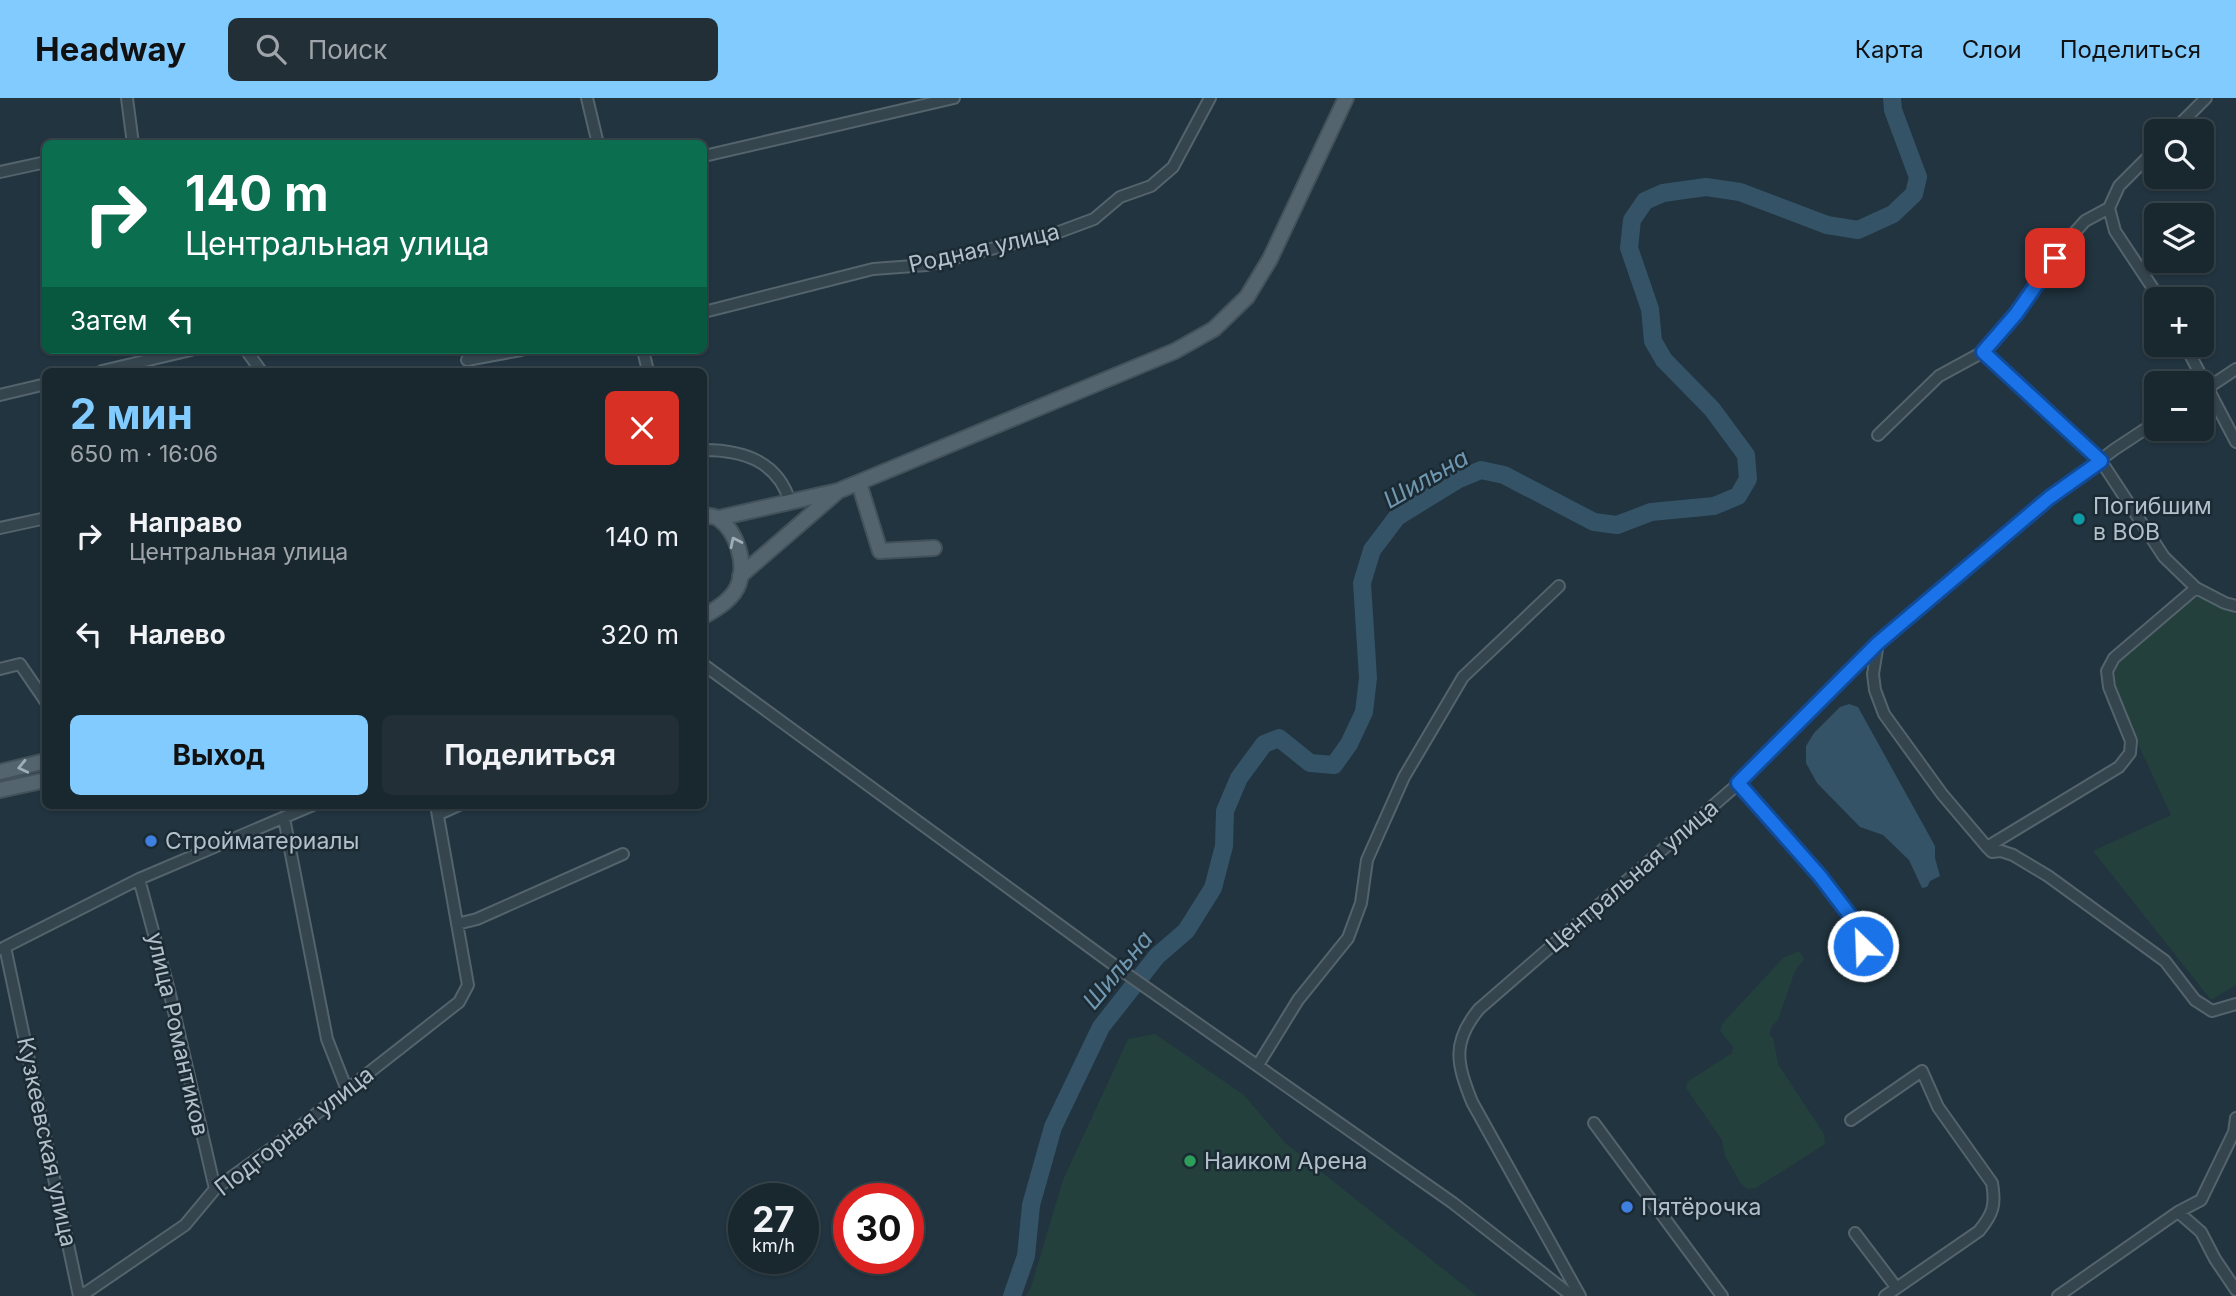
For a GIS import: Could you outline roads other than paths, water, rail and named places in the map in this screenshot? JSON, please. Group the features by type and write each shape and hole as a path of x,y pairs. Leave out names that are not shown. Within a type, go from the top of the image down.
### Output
{"main road":[{"path":"707,516 719,518 838,491 1175,351 1214,329 1247,297 1270,259 1346,98"},
{"path":"859,483 880,551 934,548"},
{"path":"740,576 838,491"},
{"path":"707,614 722,605 739,585 742,559 734,536 719,518"},
{"path":"0,772 42,762"},
{"path":"0,790 42,781"}],"street":[{"path":"127,98 131,140"},
{"path":"587,98 597,140"},
{"path":"707,155 954,98"},
{"name":"Родная улица","path":"707,311 873,270 927,265 1059,232 1094,219 1120,197 1151,186 1173,167 1210,98"},
{"path":"2185,119 2206,98"},
{"path":"1878,435 1939,376 1983,352 2016,314 2068,240 2085,221 2109,208 2119,186 2144,161"},
{"path":"0,172 42,163"},
{"path":"2109,208 2115,231 2152,287"},
{"path":"1983,352 2101,461 2164,556 2196,588 2236,606"},
{"path":"115,368 174,354"},
{"path":"467,360 499,354"},
{"path":"2214,383 2236,369"},
{"path":"0,395 42,385"},
{"path":"2214,406 2236,442"},
{"name":"Центральная улица","path":"1580,1296 1472,1102 1462,1076 1459,1052 1461,1035 1466,1024 1479,1009 1738,783 1878,643 2049,498 2144,431"},
{"path":"707,450 727,450 760,461 779,478 787,490 790,502"},
{"path":"0,528 42,519"},
{"path":"1258,1065 1298,1000 1348,938 1361,903 1367,859 1404,777 1463,677 1559,586"},
{"path":"1987,846 2119,767 2130,753 2131,741 2109,687 2108,671 2113,658 2196,588"},
{"path":"1878,643 1873,674 1875,690 1884,714 1942,794 1992,852 2001,851 2013,855 2048,876 2165,961 2195,1000 2212,1011 2236,1004"},
{"path":"1860,660 1873,674"},
{"path":"0,669 20,664 42,696"},
{"path":"707,667 1115,965 1453,1203 1572,1296"},
{"path":"1738,783 1820,876 1858,926 1863,946"},
{"path":"3,949 139,879 304,809"},
{"path":"437,810 457,924 477,919 623,853"},
{"path":"284,818 327,1039 347,1090"},
{"name":"улица Романтиков","path":"139,879 169,990 215,1189"},
{"name":"Подгорная улица","path":"80,1296 185,1225 215,1189 279,1143 459,1002 468,985 457,924"},
{"name":"Кузкеевская улица","path":"3,949 80,1296"},
{"path":"1851,1120 1922,1071 1938,1107 1992,1183 1995,1198 1990,1216 1979,1231 1885,1296"},
{"path":"2058,1296 2178,1212 2201,1200 2234,1132 2236,1118"},
{"path":"1594,1123 1722,1296"},
{"path":"2178,1212 2201,1232 2236,1290"},
{"path":"1855,1233 1896,1287"},
{"path":"1534,1265 1549,1262 1554,1249"}],"water":[{"path":"1849,704 1858,707 1935,846 1940,876 1930,881 1927,887 1922,888 1909,860 1883,835 1860,827 1817,783 1806,763 1806,746 1814,733 1840,707"}],"waterway":[{"name":"Шильна","path":"1012,1296 1026,1256 1031,1205 1053,1127 1101,1027 1157,956 1186,931 1213,888 1224,846 1225,811 1239,778 1264,744 1279,738 1310,763 1334,765 1349,744 1364,712 1368,678 1362,583 1372,550 1397,517 1457,480 1481,470 1504,475 1594,522 1617,525 1651,512 1714,506 1738,496 1748,479 1746,455 1712,409 1664,360 1653,341 1650,309 1629,248 1632,220 1645,201 1663,193 1706,187 1740,192 1827,225 1858,230 1893,214 1914,194 1918,177 1893,110 1892,98"}],"place":[{"name":"Погибшим в ВОВ","path":"2079,519"},
{"name":"Стройматериалы","path":"151,841"},
{"name":"Наиком Арена","path":"1190,1161"},
{"name":"Пятёрочка","path":"1627,1207"}]}
